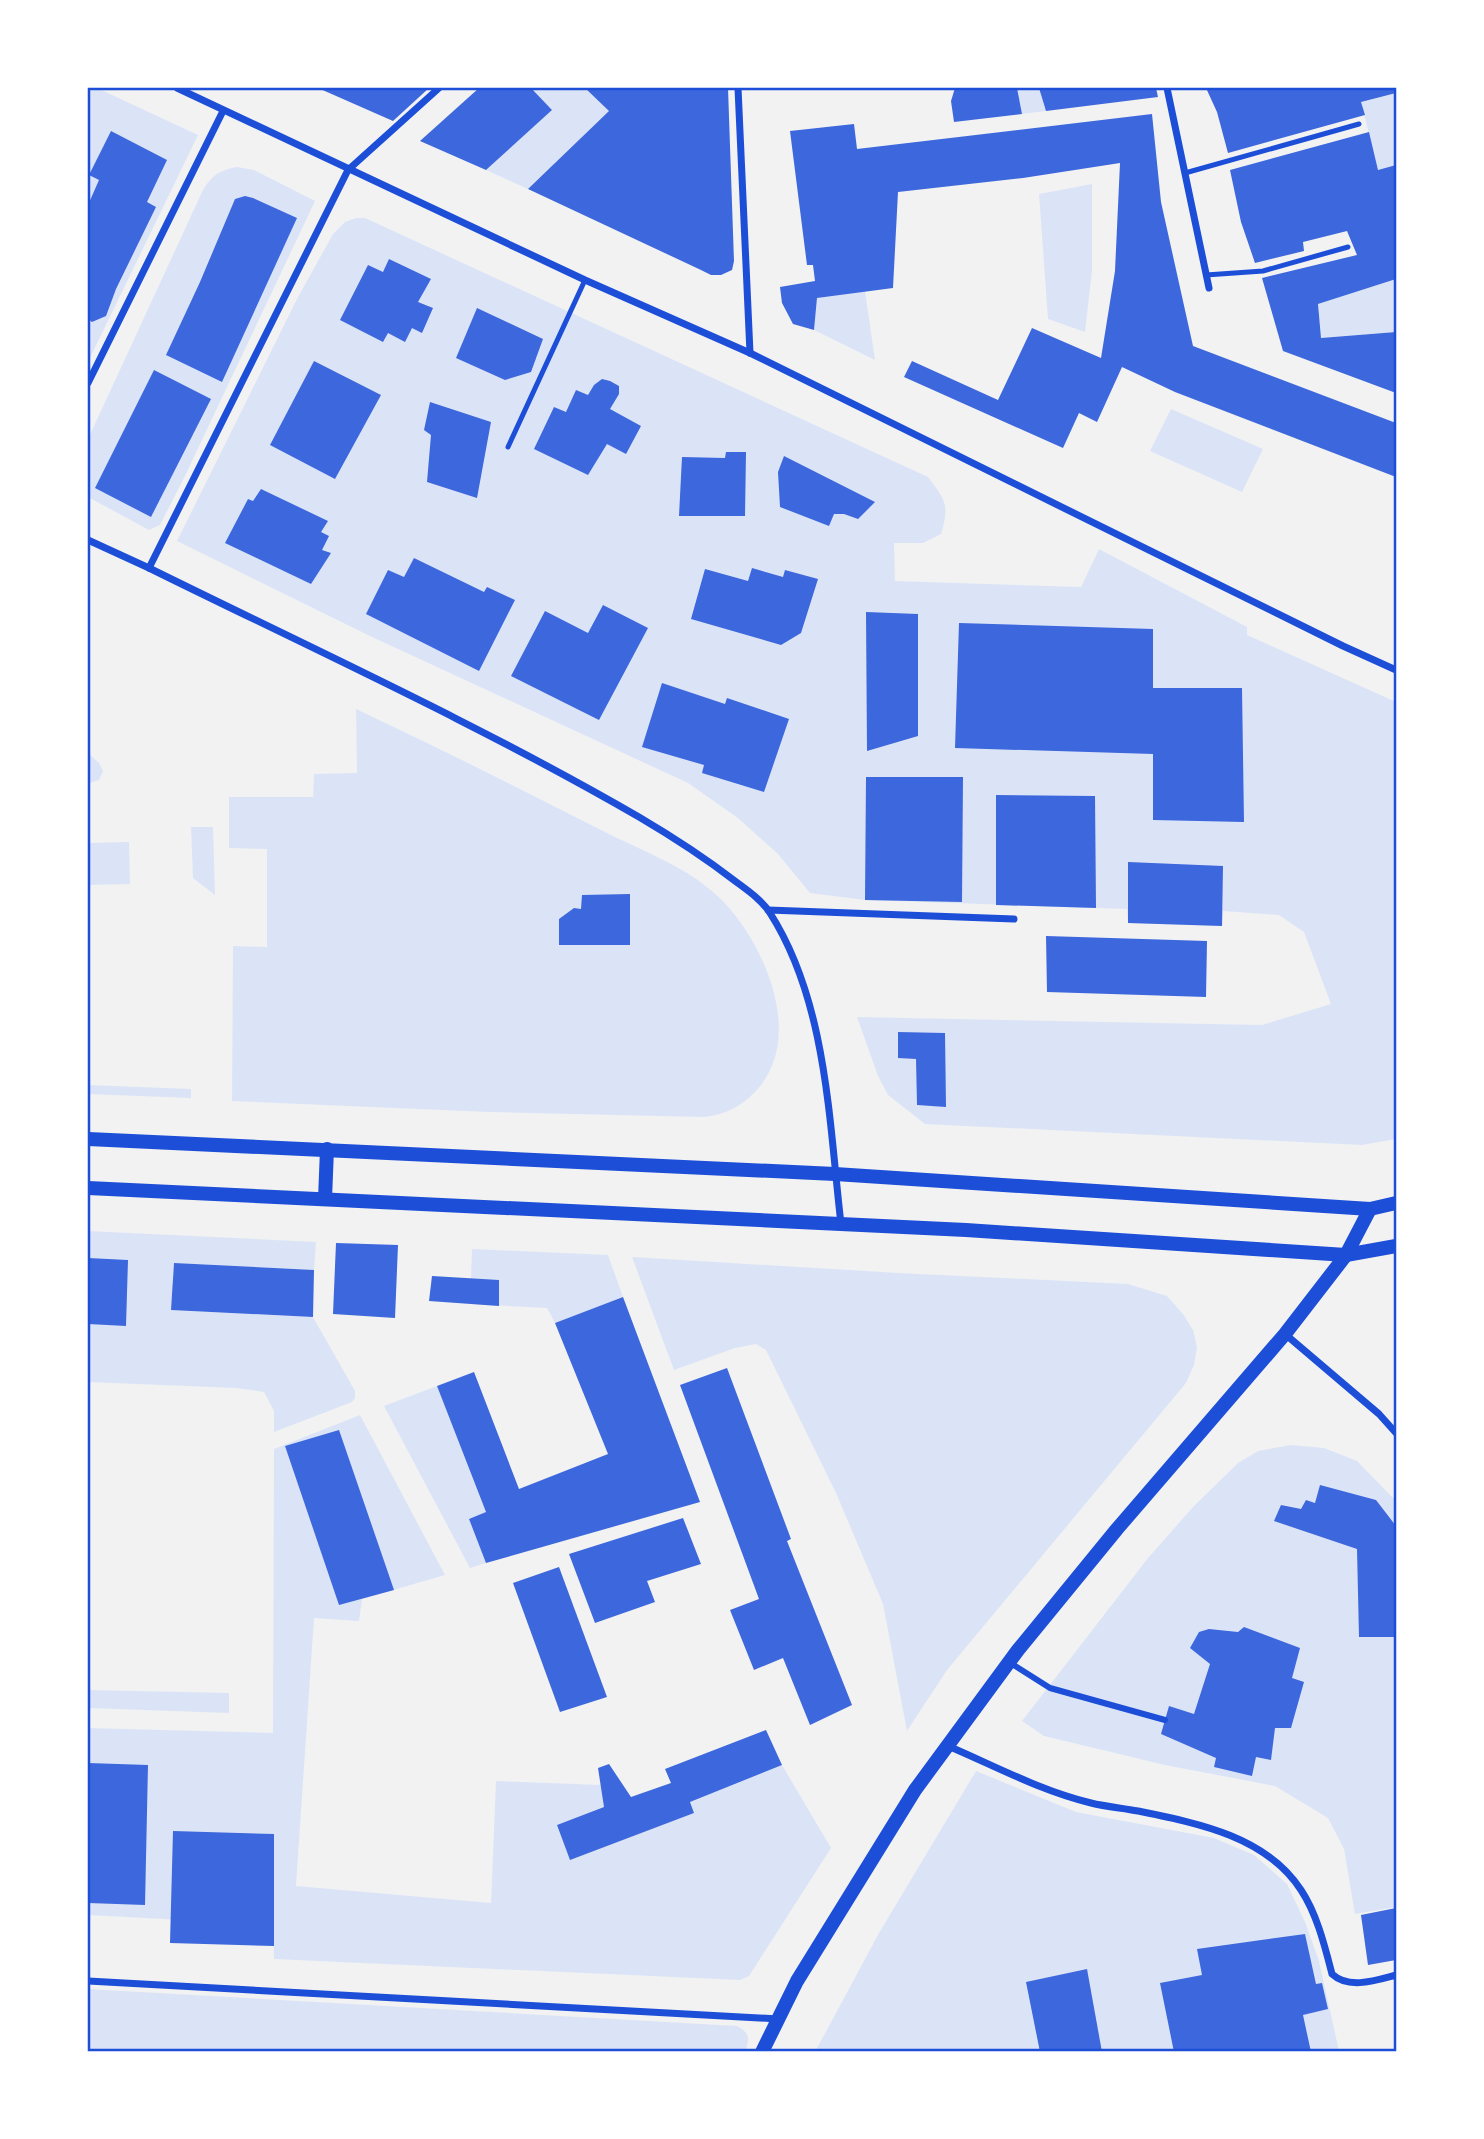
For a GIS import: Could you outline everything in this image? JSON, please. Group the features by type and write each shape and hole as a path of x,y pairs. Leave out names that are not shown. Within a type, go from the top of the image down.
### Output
{"main road":[{"path":"88,1139 835,1174 1370,1209 1396,1203"},
{"path":"325,1199 327,1149"},
{"path":"88,1188 966,1230 1346,1255 1396,1246"},
{"path":"762,2052 797,1981 915,1790 1009,1662 1117,1529 1285,1334 1346,1255 1370,1209"}],"street":[{"path":"177,88 585,280 750,353 1396,670"},
{"path":"149,568 348,170 439,88"},
{"path":"738,88 750,353"},
{"path":"1167,88 1209,288"},
{"path":"88,383 223,111"},
{"path":"88,540 552,766 693,848 747,890 768,910 787,943 804,984 817,1033 841,1225"},
{"path":"768,910 1013,919"},
{"path":"1285,1334 1379,1414 1396,1433"},
{"path":"1009,1662 1051,1688 1166,1720"},
{"path":"948,1746 1055,1792 1092,1804 1188,1823 1235,1836 1273,1859 1302,1891 1319,1928 1332,1974 1338,1980 1352,1983 1396,1975"},
{"path":"88,1981 778,2019"}],"lane":[{"path":"1185,173 1359,124"},
{"path":"1206,275 1262,271 1348,247"},
{"path":"508,447 585,280"}],"shaded area":[{"path":"88,88 97,88 198,135 88,362"},
{"path":"531,88 585,88 609,111 528,189 486,170 552,110"},
{"path":"1017,88 1039,88 1046,111 1022,114"},
{"path":"1396,93 1396,165 1378,170 1361,102"},
{"path":"237,167 254,170 315,201 184,478 160,525 149,530 88,497 88,439 203,190 217,174"},
{"path":"1092,184 1092,271 1085,332 1048,319 1039,194"},
{"path":"365,218 928,477 944,503 945,516 941,534 923,543 894,543 895,581 1081,587 1099,549 1247,627 1247,635 1396,702 1396,1139 1362,1145 925,1124 888,1095 878,1076 857,1017 1262,1025 1331,1004 1304,932 1279,915 1223,911 1222,926 1128,923 1127,909 865,900 810,893 778,854 738,818 688,783 372,637 177,541 298,297 333,234 345,222"},
{"path":"1396,279 1396,332 1321,338 1318,304"},
{"path":"865,291 875,360 814,330 817,298"},
{"path":"1171,409 1263,449 1242,492 1150,451"},
{"path":"356,709 660,858 688,873 713,892 743,926 756,947 774,994 778,1042 768,1074 754,1093 726,1112 703,1117 489,1112 232,1101 233,946 267,947 267,849 229,848 229,797 313,797 314,774 357,773"},
{"path":"88,753 103,771 99,780 89,783"},
{"path":"191,827 213,827 215,895 193,878"},
{"path":"129,842 130,884 88,885 88,843"},
{"path":"88,1085 191,1089 191,1098 88,1094"},
{"path":"88,1231 316,1242 314,1270 174,1263 171,1310 313,1317 355,1391 355,1398 352,1402 274,1432 274,1411 264,1392 236,1388 88,1382"},
{"path":"472,1249 608,1255 623,1297 555,1323 547,1308 470,1304"},
{"path":"632,1257 1128,1284 1167,1296 1183,1314 1193,1330 1197,1347 1194,1365 1186,1383 947,1670 907,1731 883,1604 836,1493 766,1350 756,1344 735,1348 674,1370"},
{"path":"437,1386 486,1512 469,1519 486,1563 470,1568 384,1406"},
{"path":"360,1415 445,1575 362,1599 359,1621 314,1618 296,1886 491,1903 496,1781 601,1785 604,1807 557,1825 570,1859 694,1813 690,1802 782,1765 831,1848 749,1976 740,1980 274,1959 273,1925 88,1915 88,1728 273,1733 274,1449"},
{"path":"1291,1445 1324,1448 1357,1461 1396,1501 1396,1907 1355,1914 1344,1849 1328,1818 1275,1786 1165,1765 1044,1736 1022,1721 1148,1558 1193,1507 1238,1463 1258,1451"},
{"path":"88,1690 229,1693 229,1713 88,1708"},
{"path":"976,1771 1076,1812 1214,1838 1254,1855 1287,1884 1305,1922 1319,1961 1339,2051 815,2052 879,1933"},
{"path":"88,1989 737,2026 747,2034 748,2039 745,2052 88,2051"}],"building":[{"path":"318,88 429,88 393,121"},
{"path":"479,88 531,88 552,110 486,170 420,141"},
{"path":"585,88 728,88 734,261 732,270 721,275 711,275 528,189 609,111"},
{"path":"955,88 1017,88 1022,114 954,122 951,101"},
{"path":"1039,88 1156,88 1158,97 1046,111"},
{"path":"1206,88 1396,88 1396,93 1361,102 1365,115 1228,153 1217,112"},
{"path":"1152,114 1161,202 1193,346 1396,423 1396,477 1175,392 1122,367 1097,422 1079,413 1063,448 904,377 912,361 998,400 1032,328 1101,358 1115,271 1120,163 1023,178 898,192 893,288 817,298 814,330 793,324 782,303 780,287 815,281 813,265 807,265 790,131 854,124 857,149"},
{"path":"111,131 167,160 147,202 156,207 116,289 106,316 92,322 88,319 88,205 99,180 89,175"},
{"path":"1369,132 1378,170 1396,165 1396,279 1318,304 1321,338 1396,332 1396,393 1283,351 1262,278 1357,255 1347,231 1303,242 1304,251 1255,263 1241,222 1230,170"},
{"path":"245,196 297,218 222,382 166,355 235,199"},
{"path":"389,259 431,279 418,302 433,308 422,333 412,328 405,342 388,333 383,342 340,320 368,265 383,272"},
{"path":"477,308 543,339 531,372 505,380 456,358"},
{"path":"314,361 381,395 335,479 270,445"},
{"path":"154,370 211,399 151,517 95,488"},
{"path":"602,379 619,386 619,394 610,409 641,426 626,454 607,444 588,475 534,449 554,407 566,412 576,390 588,395"},
{"path":"430,402 491,422 477,498 427,482 431,435 424,430"},
{"path":"726,452 746,452 745,516 679,516 682,457 725,458"},
{"path":"784,456 875,502 858,519 834,514 829,526 780,507 778,472"},
{"path":"261,489 328,521 321,532 329,536 322,550 331,553 311,584 225,543 248,499 253,501"},
{"path":"414,558 484,592 487,587 515,600 479,671 366,614 388,570 404,577"},
{"path":"752,568 783,577 785,570 818,579 801,633 781,645 691,619 705,569 748,581"},
{"path":"603,605 648,628 599,720 511,676 545,611 588,633"},
{"path":"866,612 918,614 918,736 867,751"},
{"path":"959,623 1153,629 1153,688 1242,688 1244,822 1153,820 1153,754 955,748"},
{"path":"662,683 725,704 727,698 789,719 764,792 702,773 704,765 642,747"},
{"path":"866,777 963,777 962,902 865,900"},
{"path":"996,795 1095,796 1096,908 996,905"},
{"path":"1128,862 1223,866 1222,926 1128,923"},
{"path":"630,894 630,945 559,945 559,919 574,908 581,909 582,895"},
{"path":"1046,936 1207,941 1206,997 1047,992"},
{"path":"898,1032 945,1033 946,1107 917,1105 916,1059 898,1058"},
{"path":"336,1243 398,1245 395,1318 333,1314"},
{"path":"88,1258 128,1260 126,1326 88,1324"},
{"path":"174,1263 314,1270 313,1317 171,1310"},
{"path":"432,1276 499,1280 499,1306 429,1301"},
{"path":"623,1297 700,1502 486,1563 469,1519 486,1512 437,1386 474,1372 519,1489 608,1454 555,1323"},
{"path":"727,1368 791,1539 787,1541 852,1705 810,1725 783,1658 754,1670 730,1610 759,1599 680,1385"},
{"path":"339,1430 394,1590 339,1605 285,1446"},
{"path":"1320,1485 1376,1500 1396,1526 1396,1637 1359,1637 1357,1549 1274,1521 1281,1505 1301,1509 1306,1500 1315,1503"},
{"path":"683,1518 701,1564 647,1581 655,1602 595,1623 569,1554"},
{"path":"559,1567 607,1697 560,1712 513,1583"},
{"path":"1244,1627 1300,1648 1292,1678 1304,1682 1291,1728 1275,1728 1271,1760 1256,1757 1252,1776 1214,1767 1216,1758 1161,1734 1169,1706 1194,1714 1210,1664 1190,1648 1199,1632 1209,1629 1238,1632"},
{"path":"766,1730 782,1765 690,1802 694,1813 570,1860 557,1825 604,1807 598,1768 609,1764 631,1797 671,1783 665,1769"},
{"path":"88,1763 148,1765 145,1905 88,1903"},
{"path":"173,1831 274,1834 274,1946 170,1943"},
{"path":"1396,1908 1396,1960 1368,1965 1361,1915"},
{"path":"1305,1934 1316,1984 1322,1983 1328,2009 1303,2015 1311,2052 1174,2052 1160,1983 1202,1975 1197,1949"},
{"path":"1087,1969 1102,2052 1040,2052 1026,1982"}]}
